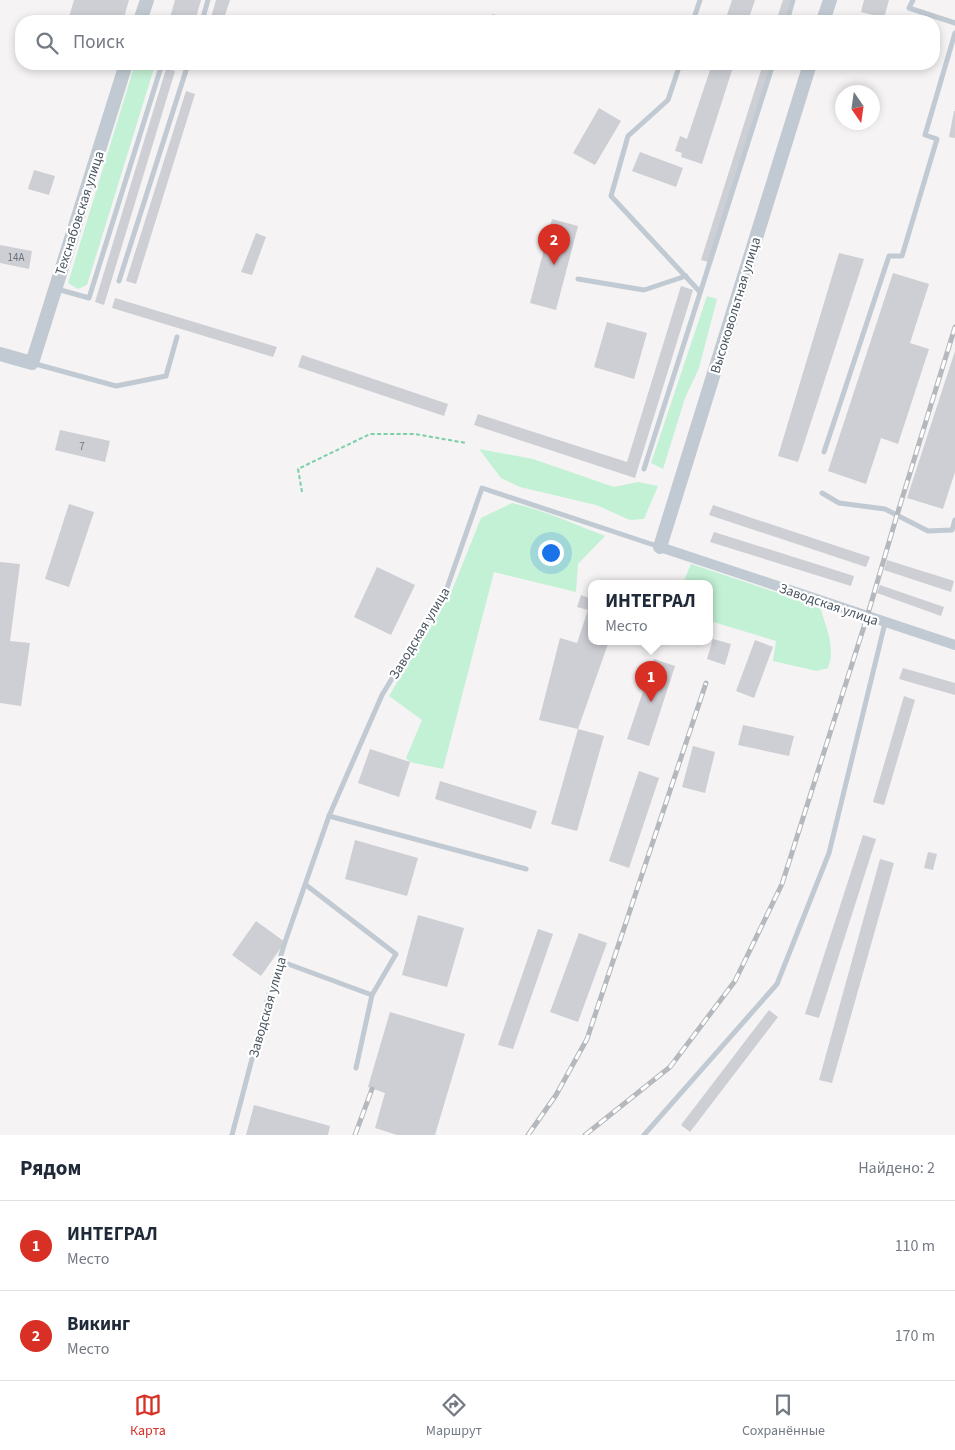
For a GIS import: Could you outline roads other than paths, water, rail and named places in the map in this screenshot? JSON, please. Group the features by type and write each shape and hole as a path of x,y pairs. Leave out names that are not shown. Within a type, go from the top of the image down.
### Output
{"street":[{"path":"142,15 147,0"},
{"path":"825,15 830,0"},
{"name":"Техснабовская улица","path":"32,363 124,70"},
{"name":"Высоковольтная улица","path":"660,547 808,70"},
{"path":"0,354 32,363"},
{"name":"Заводская улица","path":"660,547 955,645"}],"lane":[{"path":"204,15 208,0"},
{"path":"695,15 700,0"},
{"path":"788,15 793,0"},
{"path":"913,0 909,8 930,15"},
{"path":"940,18 955,23"},
{"path":"824,452 889,256 902,256 937,139 925,136 955,33"},
{"path":"55,288 89,298 160,70"},
{"path":"119,281 186,70"},
{"path":"678,70 668,100 628,136 611,196 700,292"},
{"path":"644,469 771,70"},
{"path":"578,279 644,290 686,276"},
{"path":"32,363 116,386 166,376 178,337"},
{"name":"Заводская улица","path":"232,1135 269,994 329,816 382,695 447,588 482,488 660,547"},
{"path":"822,493 839,503 885,509 928,531 952,530 955,520"},
{"path":"644,1135 776,984 829,853 885,623"},
{"path":"329,816 526,869"},
{"path":"306,885 396,954 372,995 356,1068"},
{"path":"280,961 372,995"}],"railway":[{"path":"585,1135 670,1067 735,981 782,884 867,617 955,327"},
{"path":"528,1135 556,1095 587,1039 706,683"},
{"path":"355,1135 372,1089"}],"place":[{"name":"Викинг","path":"554,265"},
{"name":"ИНТЕГРАЛ","path":"651,702"}]}
